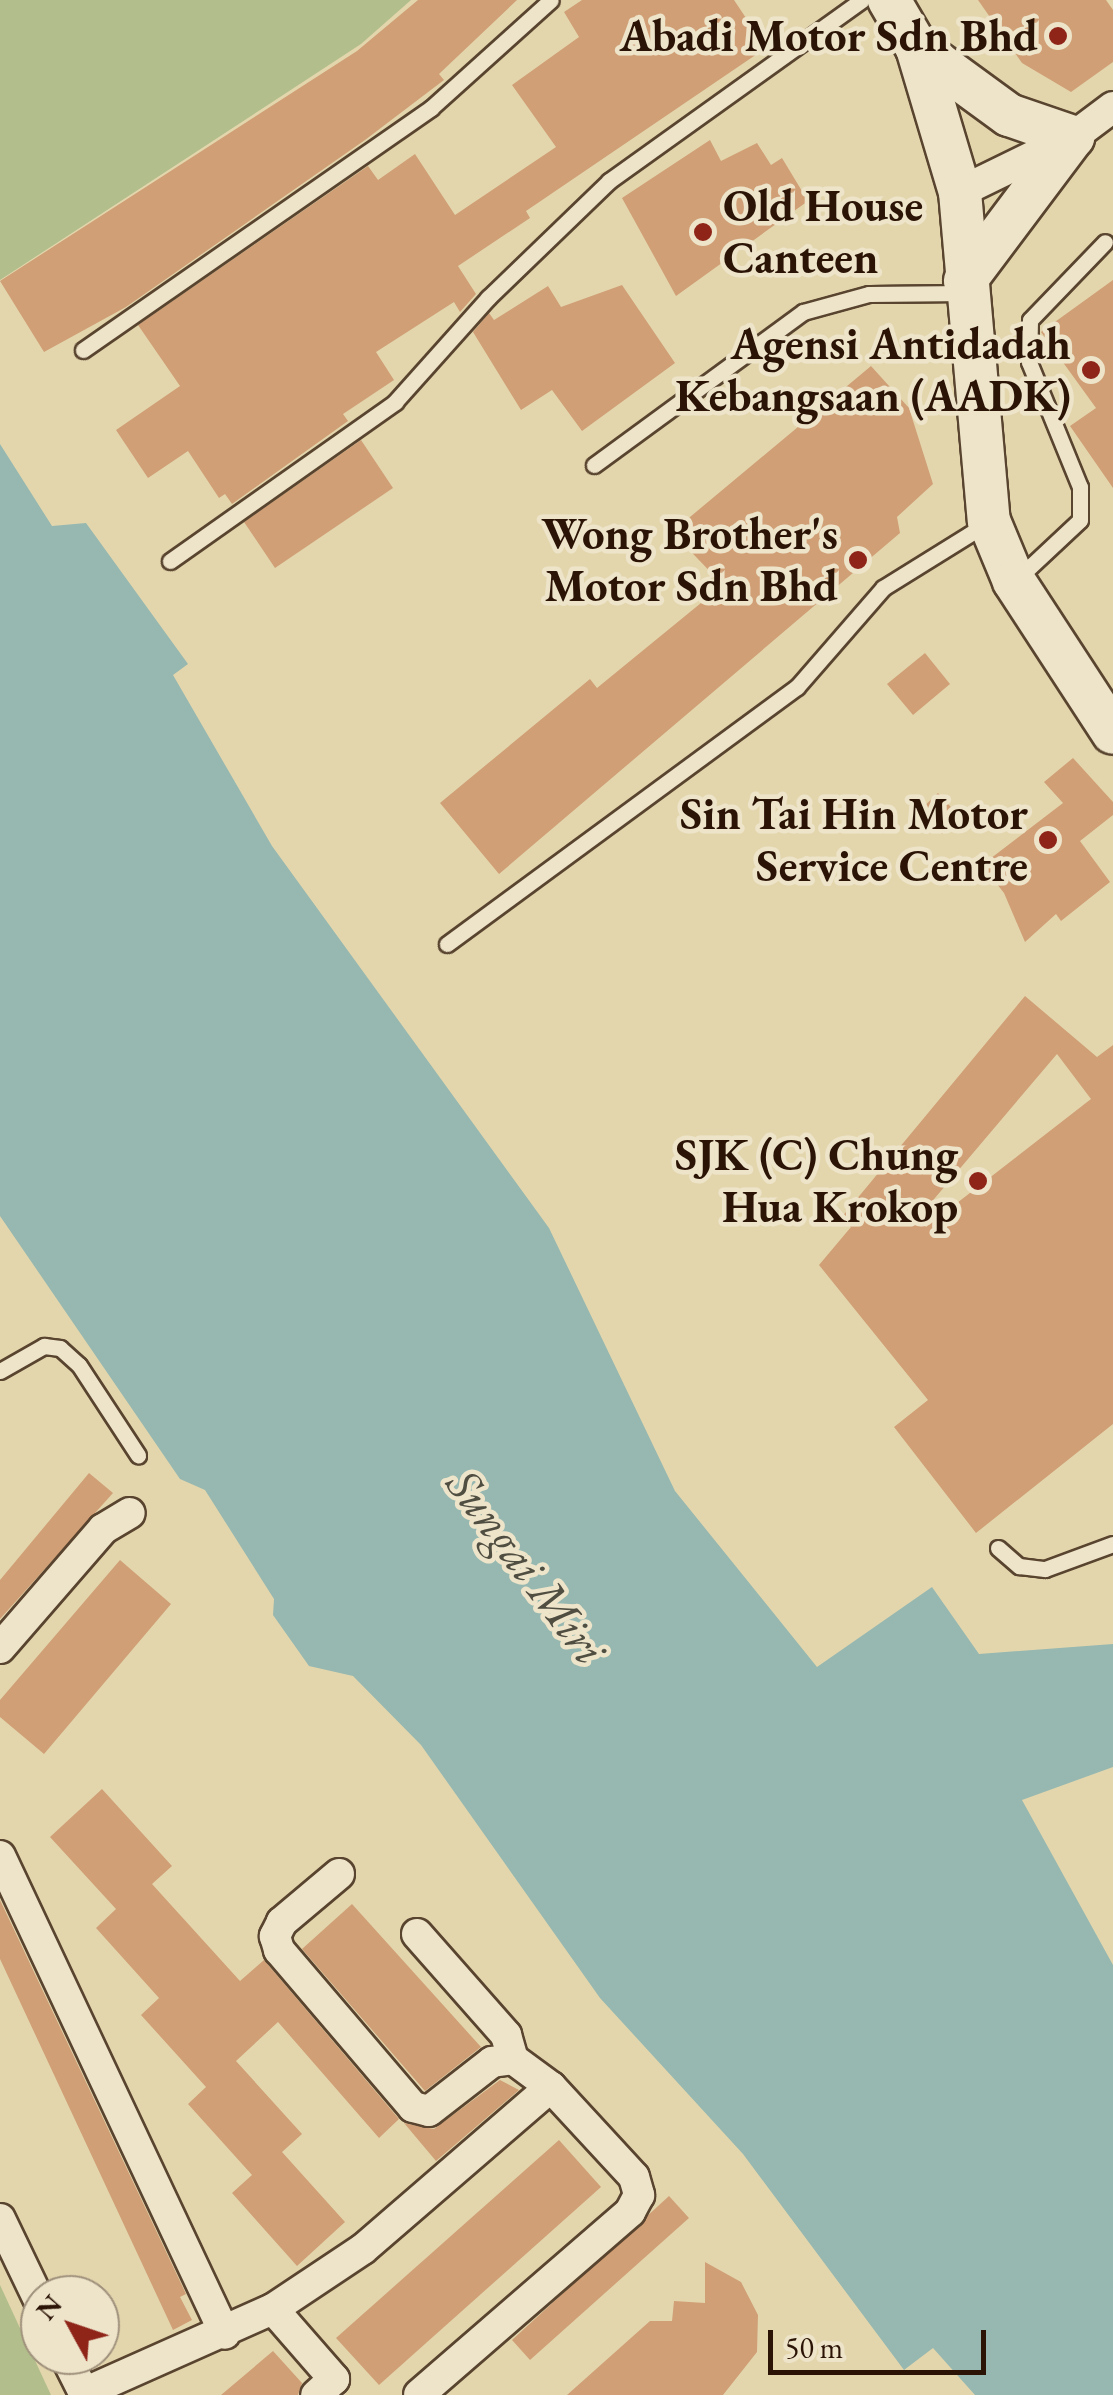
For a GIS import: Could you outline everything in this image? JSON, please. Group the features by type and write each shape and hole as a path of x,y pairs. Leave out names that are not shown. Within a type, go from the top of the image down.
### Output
{"street":[{"path":"889,0 917,48 960,192 989,522 1014,581 1113,732"},
{"path":"917,48 996,108 1073,137"},
{"path":"960,192 1073,137 1113,107"},
{"path":"966,287 1073,137"},
{"path":"0,1648 104,1529 130,1514"},
{"path":"0,1856 224,2334"},
{"path":"339,1874 282,1922 275,1936 279,1950 413,2107 429,2111 492,2062 513,2059"},
{"path":"416,1934 506,2035 513,2059 552,2087 634,2176 639,2196 630,2212 419,2395"},
{"path":"84,2394 224,2334 273,2308 363,2249 552,2087"},
{"path":"0,2219 27,2275"},
{"path":"273,2308 333,2390"}],"lane":[{"path":"83,350 431,108 551,0"},
{"path":"170,560 395,402 488,298 609,181 862,0"},
{"path":"1014,581 1080,520 1080,487 1029,362 1030,320 1105,242"},
{"path":"594,464 804,312 869,294 966,287"},
{"path":"447,944 797,686 883,588 989,522"},
{"path":"0,1372 44,1346 60,1348 79,1365 138,1455"},
{"path":"998,1548 1019,1566 1045,1568 1113,1544"}],"green space":[{"path":"0,0 411,0 361,44 0,280"},
{"path":"0,2285 20,2328 20,2375 42,2375 51,2395 0,2395"}],"water":[{"name":"Sungai Miri","path":"0,444 52,526 86,523 188,664 173,675 272,846 549,1228 675,1491 817,1667 932,1587 979,1654 1113,1644 1113,1767 1022,1800 1113,1965 1113,2395 975,2395 933,2348 904,2370 743,2154 600,1998 421,1745 353,1676 309,1666 273,1615 274,1599 205,1490 180,1479 0,1216"}],"building":[{"path":"418,0 517,0 439,74 444,80 365,140 126,307 44,352 0,281 357,51"},
{"path":"582,0 734,0 766,48 526,211 530,218 458,266 476,294 460,312 454,302 376,352 394,380 343,414 348,421 232,504 225,494 219,498 188,451 148,478 116,430 180,386 138,325 368,166 378,180 415,154 455,215 556,147 512,85 579,37 564,12"},
{"name":"Abadi Motor Sdn Bhd","path":"978,0 1106,0 1113,10 1113,62 1071,92 1022,63"},
{"name":"Old House Canteen","path":"710,140 721,161 757,143 771,165 782,158 808,201 676,296 622,198"},
{"name":"Agensi Antidadah Kebangsaan (AADK)","path":"1113,280 1113,488 1070,426 1096,408 1041,332"},
{"path":"622,285 675,363 582,431 552,390 521,410 473,332 489,313 494,320 548,286 561,307"},
{"path":"871,366 909,408 933,484 897,517 900,533 499,874 440,803 590,679 597,688 723,585 672,532"},
{"path":"361,440 393,488 275,568 244,522"},
{"path":"925,653 950,684 913,715 887,684"},
{"name":"Sin Tai Hin Motor Service Centre","path":"1073,758 1113,802 1113,815 1080,841 1110,882 1061,921 1056,914 1025,942 1004,893 982,865 1063,803 1044,782"},
{"path":"938,793 960,817 942,834 920,810"},
{"path":"1025,996 1097,1057 1113,1045 1113,1424 976,1533 894,1427 928,1400 819,1265 851,1227 841,1218","holes":["1057,1054 1091,1099 926,1227 918,1218"]},
{"path":"89,1473 113,1493 0,1619 0,1580"},
{"path":"120,1560 171,1604 44,1754 0,1717 0,1700"},
{"path":"102,1789 172,1866 152,1884 240,1981 264,1960 399,2119 379,2138 278,2022 236,2061 302,2134 282,2152 345,2222 297,2266 232,2193 252,2175 188,2104 206,2087 141,2015 159,1998 96,1928 116,1909 50,1837"},
{"path":"0,1900 186,2294 180,2297 192,2320 173,2330 0,1959"},
{"path":"352,1904 481,2047 425,2091 302,1949"},
{"path":"500,2080 519,2090 436,2161 404,2123 434,2129"},
{"path":"559,2140 601,2187 379,2385 336,2338"},
{"path":"669,2196 689,2218 530,2360 512,2340"},
{"path":"705,2262 741,2282 758,2315 757,2352 723,2395 567,2395 650,2321 672,2321 674,2301 705,2303"},
{"path":"273,2351 302,2383 298,2395 221,2395"}],"place":[{"name":"Abadi Motor Sdn Bhd","path":"1058,36"},
{"name":"Old House Canteen","path":"703,232"},
{"name":"Agensi Antidadah Kebangsaan (AADK)","path":"1091,370"},
{"name":"Wong Brother's Motor Sdn Bhd","path":"858,560"},
{"name":"Sin Tai Hin Motor Service Centre","path":"1048,840"},
{"name":"SJK (C) Chung Hua Krokop","path":"978,1181"}]}
